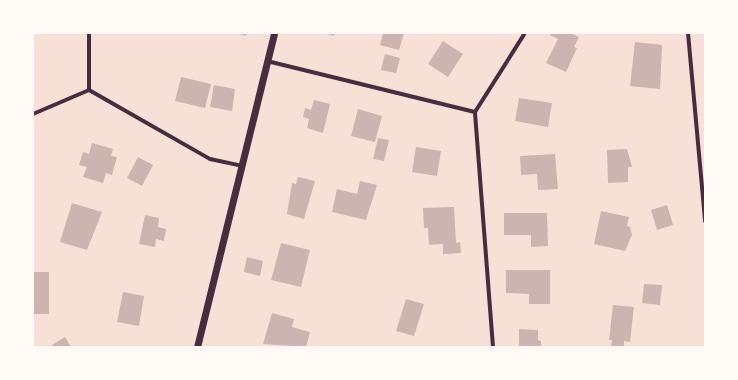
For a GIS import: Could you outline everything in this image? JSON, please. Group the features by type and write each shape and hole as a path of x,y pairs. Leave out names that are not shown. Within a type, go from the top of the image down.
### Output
{"street":[{"path":"89,33 89,90"},
{"path":"197,347 274,33"},
{"path":"493,347 475,112 525,33"},
{"path":"688,33 705,221"},
{"path":"267,61 475,112"},
{"path":"33,114 89,90"},
{"path":"89,90 210,159 242,166"}],"building":[{"path":"236,33 246,33 246,36"},
{"path":"324,33 334,33 334,36"},
{"path":"383,33 404,33 399,50 380,45"},
{"path":"551,33 570,33 579,37 574,47 577,48 566,72 546,63 558,39 550,35"},
{"path":"443,41 463,54 448,77 428,64"},
{"path":"635,42 662,45 660,89 630,86"},
{"path":"385,54 400,58 396,73 381,70"},
{"path":"181,77 211,84 205,108 175,101"},
{"path":"214,85 235,89 232,111 210,107"},
{"path":"519,98 552,103 548,127 515,121"},
{"path":"314,100 330,104 323,133 307,128 309,119 303,117 305,108 311,110"},
{"path":"358,109 382,116 375,142 351,136"},
{"path":"378,138 389,140 384,161 373,159"},
{"path":"92,143 113,149 111,156 117,157 112,175 106,173 103,183 83,177 87,167 79,165 83,152 89,154"},
{"path":"416,147 441,151 437,176 412,172"},
{"path":"627,149 632,167 628,167 628,182 608,183 607,150"},
{"path":"555,154 558,189 538,190 537,174 521,175 520,156"},
{"path":"138,157 153,165 142,186 127,178"},
{"path":"298,177 315,181 304,219 287,214 292,183 296,184"},
{"path":"360,181 377,185 366,220 332,212 337,189 357,194"},
{"path":"72,203 102,212 87,250 60,242"},
{"path":"667,205 673,225 657,230 651,210"},
{"path":"454,207 456,243 460,242 461,253 443,254 443,244 429,245 428,228 424,228 423,208"},
{"path":"601,211 629,217 627,226 630,227 632,235 625,251 594,244"},
{"path":"504,213 547,213 548,246 531,247 531,235 504,235"},
{"path":"145,215 159,218 158,227 166,229 164,241 156,239 155,247 139,244"},
{"path":"281,243 310,250 301,287 271,280"},
{"path":"247,257 263,261 260,276 244,272"},
{"path":"506,270 550,270 550,304 529,304 529,294 506,293"},
{"path":"33,272 49,272 49,314 33,314"},
{"path":"644,284 662,285 660,305 642,303"},
{"path":"123,292 144,296 139,326 117,322"},
{"path":"406,299 424,304 414,336 396,331"},
{"path":"613,305 634,307 630,342 624,341 624,347 611,347 612,340 609,340"},
{"path":"272,313 294,319 292,327 310,332 306,347 263,344"},
{"path":"519,329 538,330 538,340 541,341 541,347 519,347"},
{"path":"65,337 71,347 49,347"}]}
